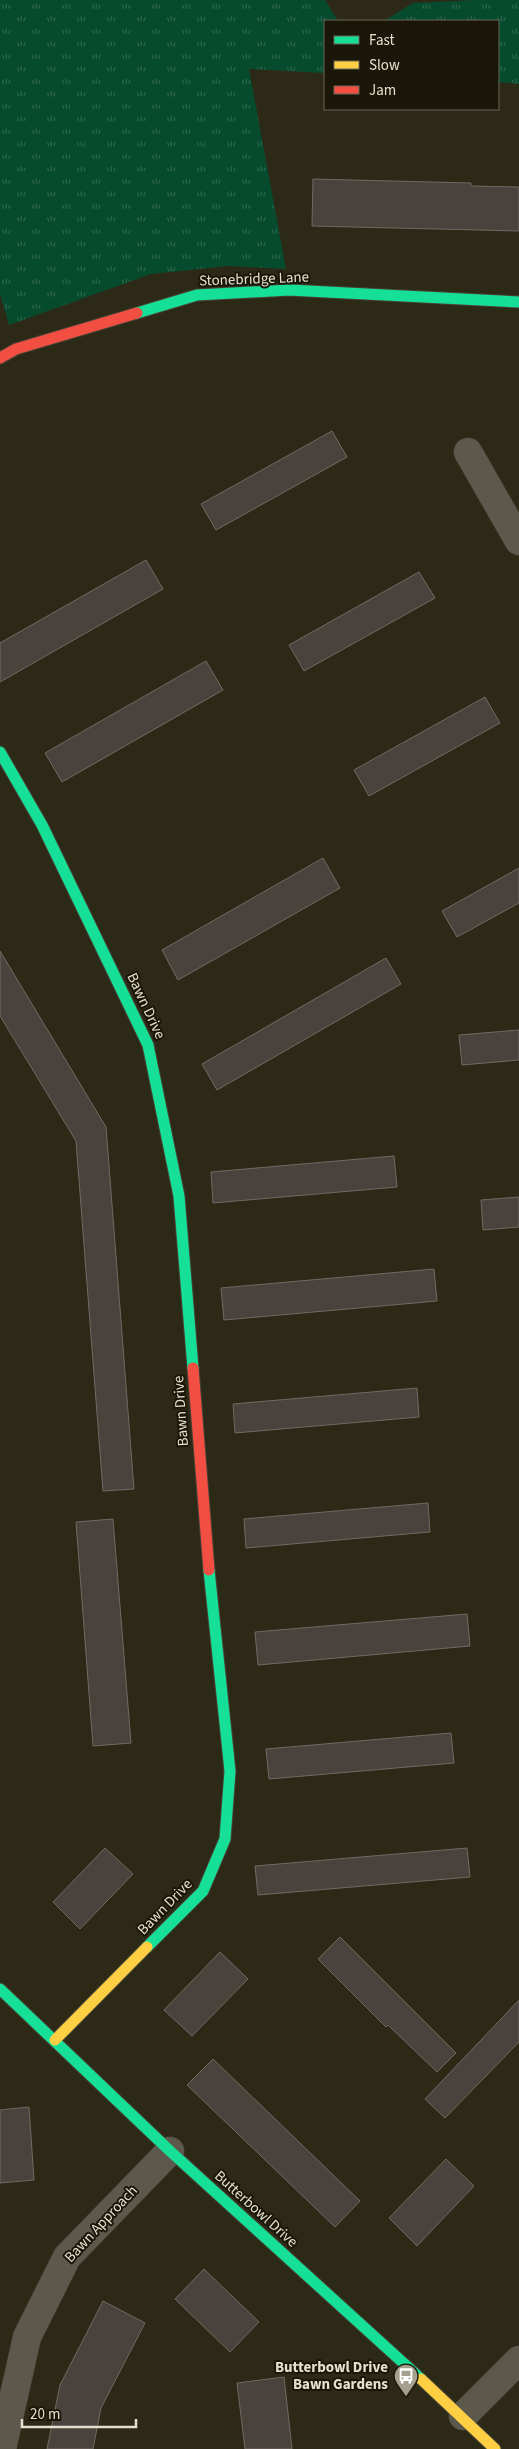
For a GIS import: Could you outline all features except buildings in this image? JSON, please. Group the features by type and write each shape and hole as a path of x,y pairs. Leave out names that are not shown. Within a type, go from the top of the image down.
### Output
{"street":[{"name":"Stonebridge Lane","path":"0,358 16,349 197,295 289,290 519,302"},
{"path":"468,452 519,541"},
{"name":"Bawn Drive","path":"0,752 42,825 148,1045 179,1196 207,1551 230,1771 226,1839 203,1891 55,2040"},
{"name":"Butterbowl Drive","path":"0,1989 170,2151 463,2416 495,2449"},
{"name":"Bawn Approach","path":"2,2449 27,2337 67,2257 170,2151"},
{"path":"463,2416 519,2360"}],"green space":[{"path":"0,0 325,0 337,20 324,20 324,73 249,69 286,269 228,266 151,274 9,325 0,294"},
{"path":"519,0 519,84 499,82 499,20 386,20 413,3"}],"traffic: fast":[{"path":"137,313 197,295 289,290 519,302"},
{"path":"0,752 42,825 148,1045 179,1196 193,1368"},
{"path":"147,1947 203,1891 225,1839 230,1771 209,1570"},
{"path":"0,1989 170,2151 421,2379"}],"traffic: slow":[{"path":"55,2040 147,1947"},
{"path":"421,2379 495,2449"}],"traffic: jam":[{"path":"0,358 16,349 137,313"},
{"path":"193,1368 209,1570"}],"place":[{"name":"Butterbowl Drive Bawn Gardens","path":"406,2397"}]}
